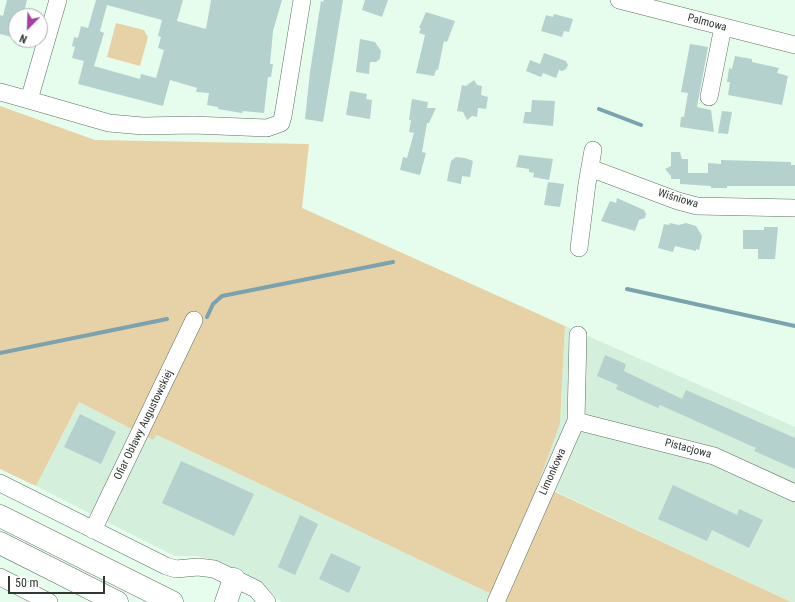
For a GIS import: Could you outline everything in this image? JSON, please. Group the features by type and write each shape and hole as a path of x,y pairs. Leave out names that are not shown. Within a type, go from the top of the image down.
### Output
{"highway":[{"path":"0,516 172,602"},
{"path":"0,543 117,602"},
{"path":"224,601 234,579"}],"street":[{"path":"29,100 58,0"},
{"path":"0,92 109,123 143,126 193,125 266,128 275,127 281,123 283,116 302,0"},
{"name":"Palmowa","path":"619,0 795,45"},
{"path":"709,96 723,27"},
{"path":"579,248 593,150"},
{"name":"Wiśniowa","path":"590,168 697,206 795,208"},
{"name":"Ofiar Obławy Augustowskiej","path":"93,530 194,320"},
{"name":"Limonkowa","path":"496,602 576,421 578,335"},
{"name":"Pistacjowa","path":"576,421 714,456 795,493"},
{"path":"0,483 170,568 207,567 256,590 267,602"},
{"path":"0,577 49,602"}],"shaded area":[{"path":"116,23 144,30 148,37 140,66 107,57"},
{"path":"0,106 95,140 309,144 302,208 565,326 560,424 538,484 791,602 508,602 157,435 153,440 79,402 36,486 0,469"},
{"path":"565,326 795,427 795,602 791,602 538,483 560,424"},
{"path":"79,402 153,440 157,435 508,602 281,602 264,585 222,562 197,556 175,556 36,486"}],"building":[{"path":"7,0 27,0 25,8 8,8 8,36 0,34 0,15 3,16"},
{"path":"96,0 183,0 177,21 206,29 211,0 282,0 273,31 270,64 273,64 271,77 268,77 264,113 243,111 242,113 218,109 218,107 207,105 209,93 196,92 197,88 170,80 163,106 78,84 84,61 72,58 75,47 72,46 74,37 78,38 81,26 88,28","holes":["107,5 162,20 158,36 161,37 158,48 164,50 156,78 141,74 140,79 94,66 104,33 100,31"]},
{"path":"324,0 343,0 323,122 305,119 310,72 321,1 323,2"},
{"path":"365,0 388,0 382,17 362,10"},
{"path":"426,12 455,21 447,42 444,41 438,70 436,70 434,76 416,73 425,35 419,33 421,28 419,28"},
{"path":"554,14 573,19 569,32 564,31 562,37 541,31 546,15 553,17"},
{"path":"360,39 375,42 381,51 380,59 376,62 370,62 369,74 356,72"},
{"path":"690,44 708,47 697,107 711,110 714,132 680,127 681,117 684,117 688,93 681,92"},
{"path":"544,53 566,61 568,65 566,69 562,71 559,70 556,78 543,73 541,77 526,71 530,60 540,64"},
{"path":"735,56 752,59 752,62 779,68 777,73 788,76 782,105 728,95 730,82 727,82 729,68 732,69"},
{"path":"474,80 477,85 482,86 481,95 488,97 486,109 478,108 477,117 472,116 467,120 463,112 457,111 462,85 466,86"},
{"path":"350,91 367,94 366,99 372,100 370,119 346,115"},
{"path":"412,99 428,102 427,108 436,108 429,123 427,123 422,152 426,153 420,175 400,170 403,157 407,158 414,133 409,132"},
{"path":"532,100 555,101 553,126 523,123 525,112 531,112"},
{"path":"722,111 732,112 728,134 718,133"},
{"path":"671,152 680,152 682,159 688,159 688,173 708,173 708,163 721,164 721,160 791,162 791,165 795,165 795,186 727,186 727,188 711,188 711,186 680,184 680,179 671,179 671,176 665,169 671,166"},
{"path":"519,155 553,159 549,180 533,177 534,173 529,172 529,169 516,167"},
{"path":"456,157 473,161 470,177 462,176 461,184 447,181 451,161"},
{"path":"548,182 564,184 560,207 544,205"},
{"path":"617,198 644,210 646,214 645,218 639,220 635,231 601,221 610,201 616,203"},
{"path":"670,223 679,225 686,223 696,226 702,236 699,250 696,249 696,251 675,246 673,252 658,248 664,224 669,225"},
{"path":"764,227 778,227 775,259 758,259 758,249 743,249 743,230 764,230"},
{"path":"605,355 626,364 624,371 682,399 686,390 795,438 795,469 754,451 756,448 660,405 658,408 616,389 618,385 597,376"},
{"path":"80,414 116,432 101,464 64,447"},
{"path":"181,461 254,494 234,536 162,503"},
{"path":"673,485 737,515 739,509 763,520 749,548 712,530 707,541 658,519"},
{"path":"300,515 318,524 295,575 278,567"},
{"path":"331,553 361,567 349,593 319,579"}],"waterway":[{"path":"599,109 641,125"},
{"path":"207,317 213,304 222,296 393,262"},
{"path":"627,289 795,326"},
{"path":"0,353 167,319"}]}
